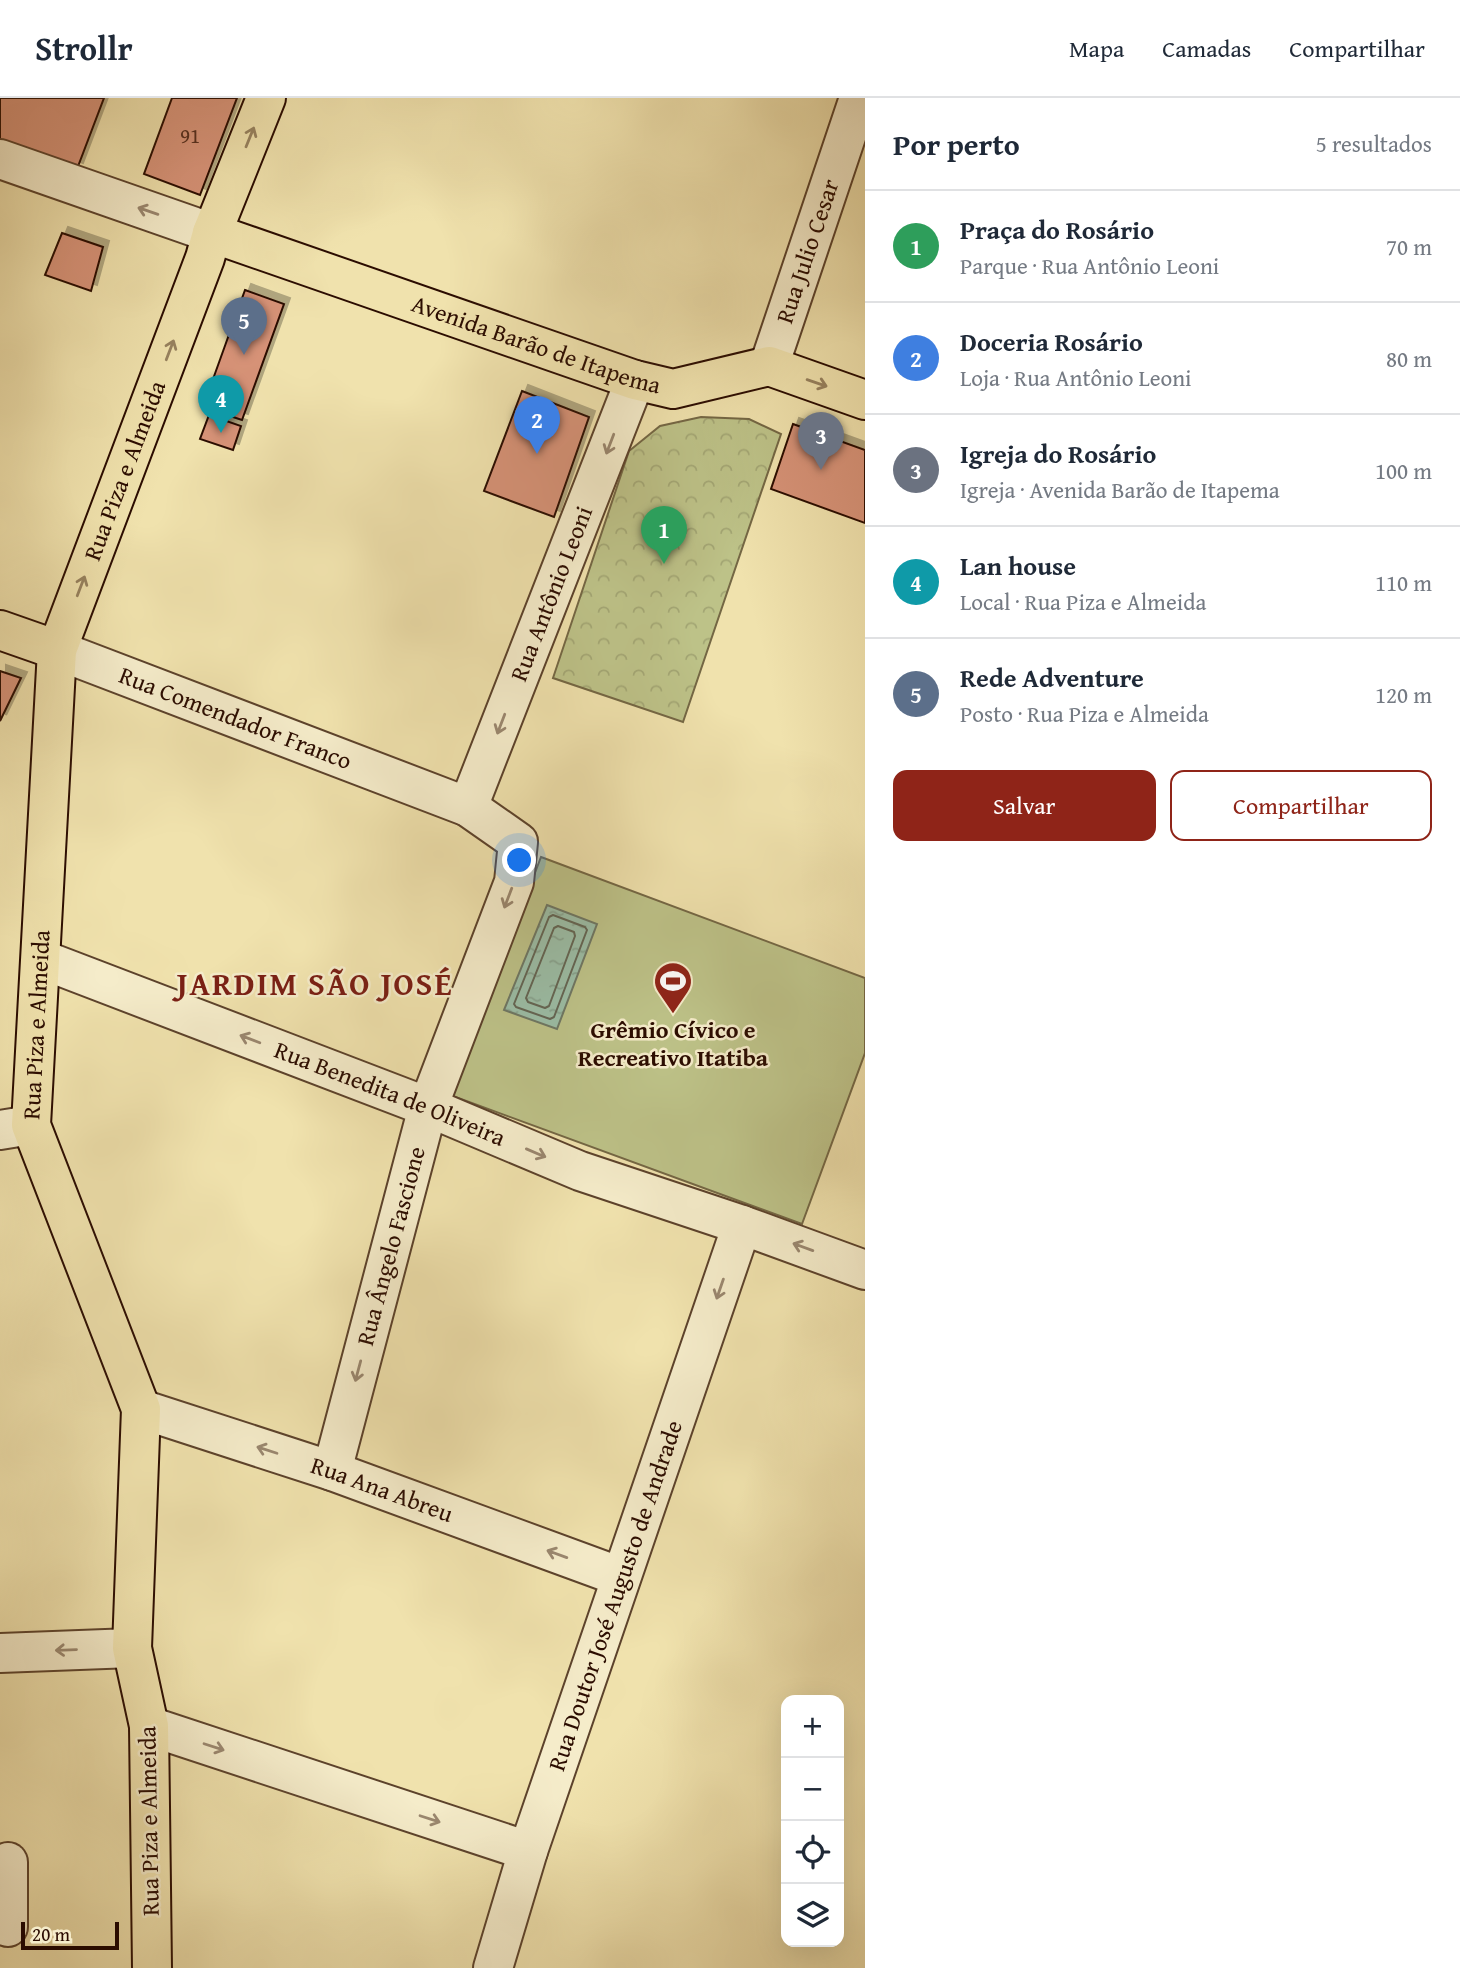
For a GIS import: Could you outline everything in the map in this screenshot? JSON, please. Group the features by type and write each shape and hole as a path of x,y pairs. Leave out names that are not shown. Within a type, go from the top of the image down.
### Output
{"main road":[{"name":"Rua Piza e Almeida","path":"152,1968 149,1726 132,1648 141,1409 15,1127 41,959 57,650 205,258 212,233 266,98"},
{"name":"Avenida Barão de Itapema","path":"212,233 635,380 673,389 769,366"},
{"path":"769,366 865,400"},
{"name":"Rua Comendador Franco","path":"0,630 57,650"}],"street":[{"name":"Rua Julio Cesar","path":"769,366 859,98"},
{"path":"0,159 212,233"},
{"name":"Rua Antônio Leoni","path":"468,807 635,380"},
{"name":"Rua Comendador Franco","path":"57,650 468,807"},
{"name":"Rua Ângelo Fascione","path":"332,1472 428,1107 514,882 518,842 468,807"},
{"name":"Rua Benedita de Oliveira","path":"41,959 428,1107 580,1171 742,1225 865,1270"},
{"name":"Rua Doutor José Augusto de Andrade","path":"493,1968 528,1852 742,1225"},
{"name":"Rua Ana Abreu","path":"141,1409 332,1472 621,1577"},
{"path":"0,1653 132,1648"},
{"path":"149,1726 528,1852"},
{"path":"8,1862 8,1927"}],"green space":[{"path":"701,417 749,419 781,434 683,722 553,678 629,451 660,426"},
{"name":"Grêmio Cívico e Recreativo Itatiba","path":"541,857 865,978 865,1053 802,1224 450,1095"}],"water":[{"path":"547,905 597,924 557,1029 504,1010"}],"building":[{"path":"0,98 104,98 77,169 0,143"},
{"path":"172,98 237,98 200,195 144,174"},
{"path":"62,233 103,247 91,291 45,275"},
{"path":"245,290 284,304 242,420 203,407"},
{"path":"522,391 589,417 554,517 484,491"},
{"path":"209,415 241,426 233,450 200,439"},
{"path":"793,424 865,450 865,523 771,489"},
{"path":"0,671 21,678 0,721"}],"place":[{"name":"Rede Adventure","path":"244,355"},
{"name":"Lan house","path":"221,433"},
{"name":"Doceria Rosário","path":"537,454"},
{"name":"Igreja do Rosário","path":"821,470"},
{"name":"Praça do Rosário","path":"664,564"},
{"name":"Grêmio Cívico e Recreativo Itatiba","path":"673,1015"}],"district":[{"name":"JARDIM SÃO JOSÉ","path":"315,984"}]}
